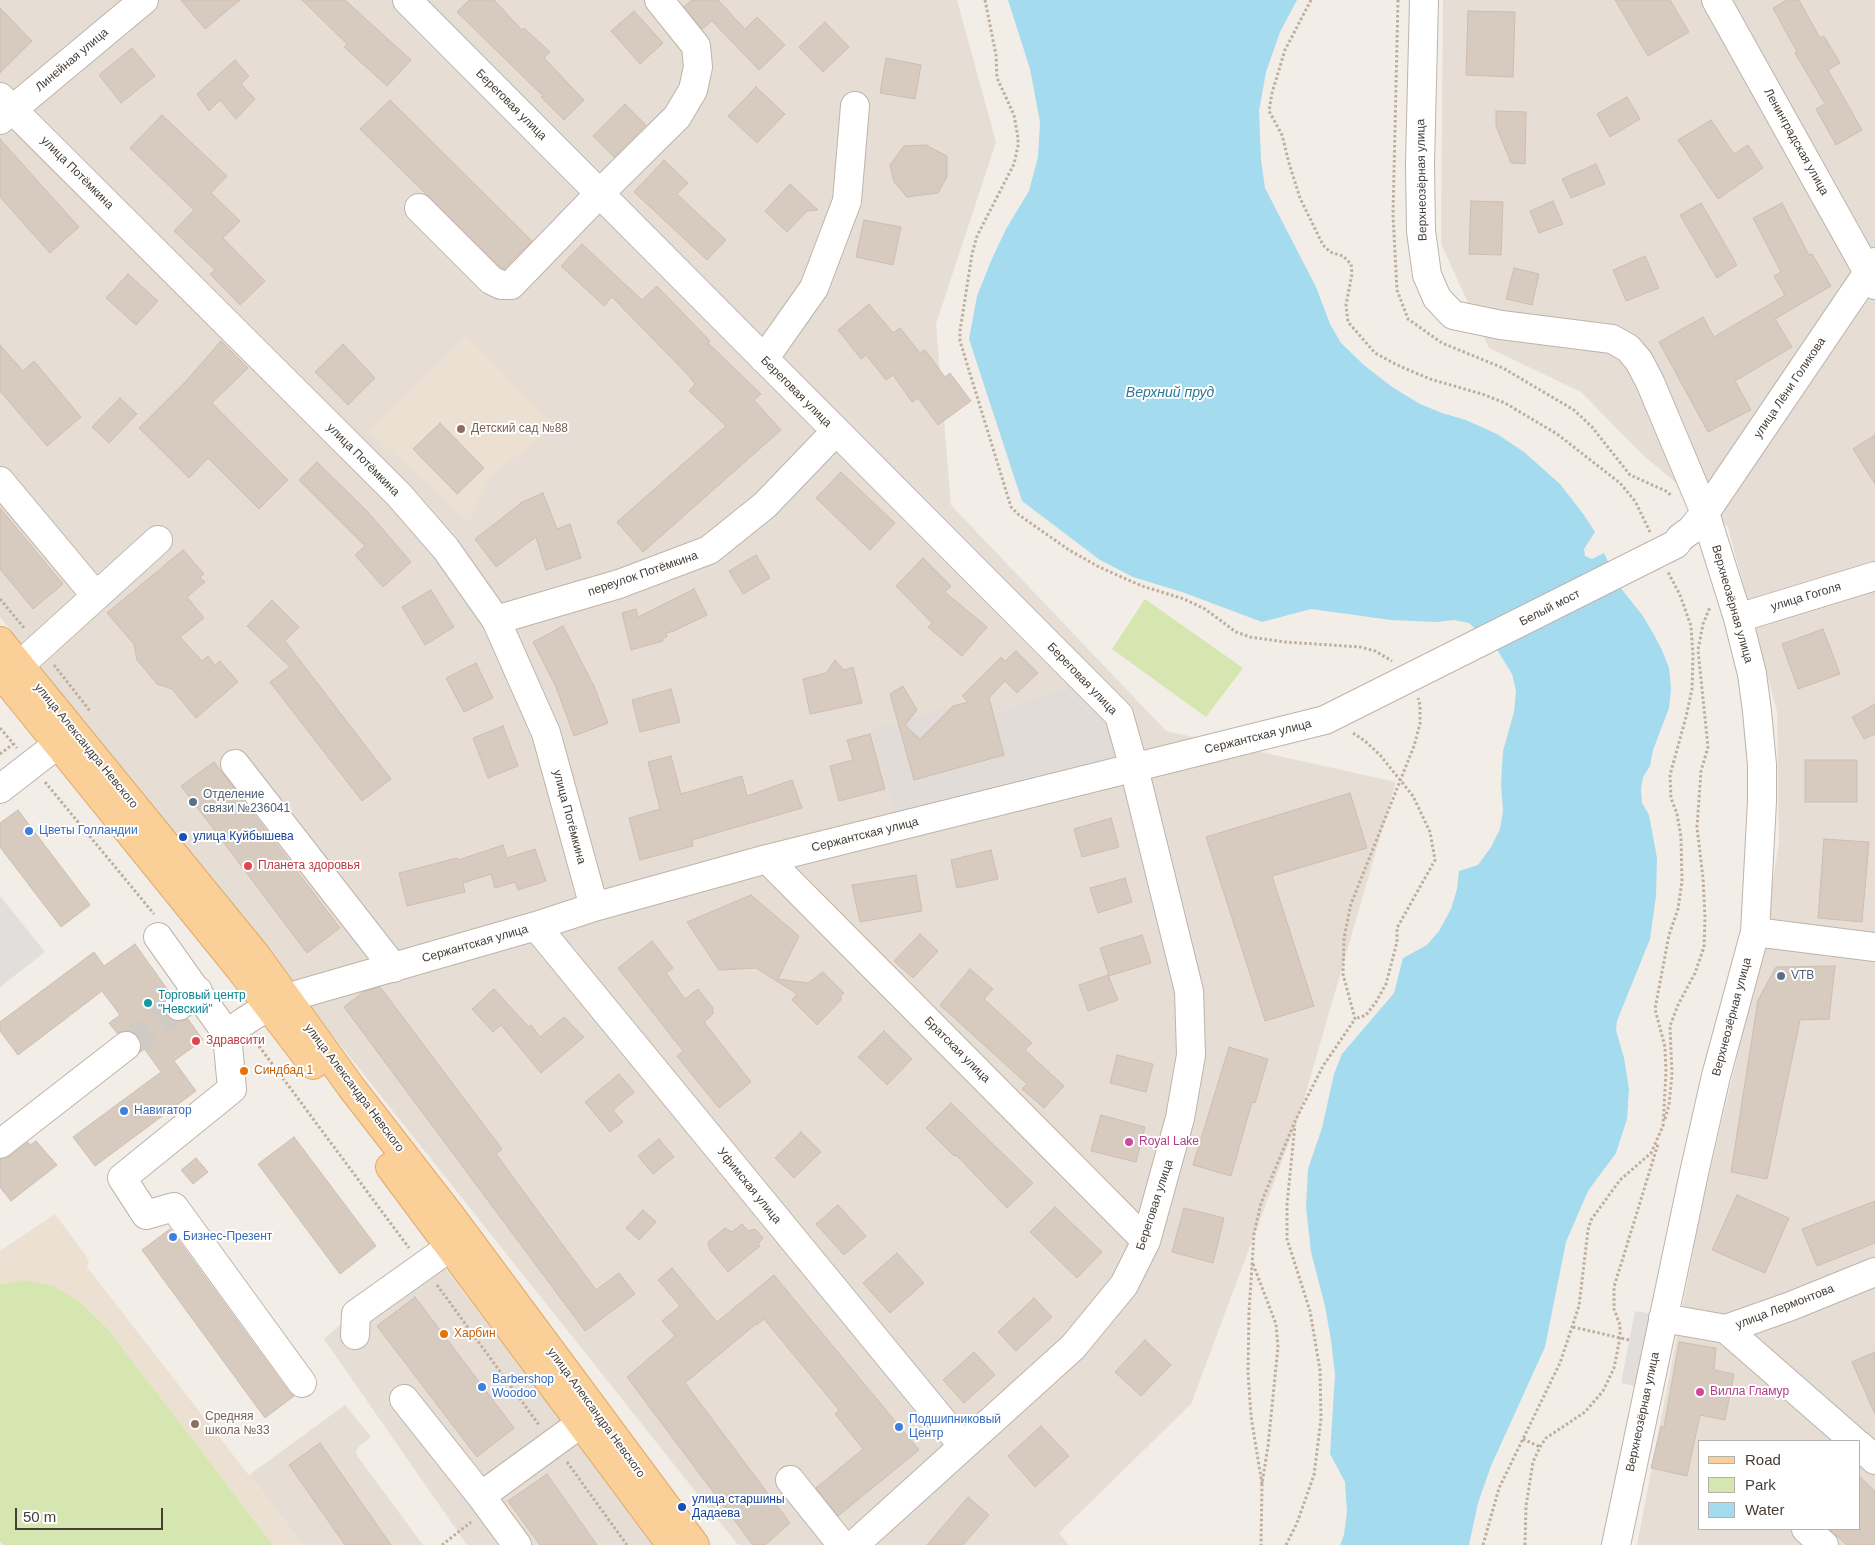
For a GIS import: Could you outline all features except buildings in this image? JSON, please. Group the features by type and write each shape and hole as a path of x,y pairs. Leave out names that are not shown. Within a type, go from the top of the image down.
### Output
{"main road":[{"name":"улица Александра Невского","path":"0,641 10,669 58,744 239,968 277,1002 351,1087 451,1216 695,1545"},
{"name":"улица Александра Невского","path":"10,669 256,955 277,1002 450,1248 671,1545"}],"street":[{"name":"Линейная улица","path":"4,109 144,0"},
{"name":"Береговая улица","path":"407,0 1119,715 1134,768 1189,991 1191,1055 1180,1118 1146,1241 1124,1286 1073,1348 854,1545"},
{"path":"419,208 492,280 501,285 511,285 599,194 677,118 693,90 698,67 696,46 659,0"},
{"name":"Верхнеозёрная улица","path":"1424,0 1420,164 1421,231 1426,275 1437,298 1453,315 1501,325 1612,339 1628,348 1639,361 1650,382 1698,521 1738,618 1752,674 1756,702 1762,765 1760,851 1755,932 1716,1076 1616,1545"},
{"name":"Ленинградская улица","path":"1716,0 1873,273"},
{"path":"764,359 814,288 847,201 855,106"},
{"name":"улица Потёмкина","path":"4,109 398,495 446,549 496,620 546,733 594,907"},
{"name":"улица Лёни Голикова","path":"1650,558 1676,544 1698,521 1873,273"},
{"name":"переулок Потёмкина","path":"496,620 618,584 709,550 765,504 836,431"},
{"path":"0,482 96,596"},
{"path":"10,669 158,540"},
{"name":"Белый мост","path":"1458,654 1650,558"},
{"name":"улица Гоголя","path":"1738,618 1875,576"},
{"name":"Сержантская улица","path":"234,1028 277,1002 536,926 594,907 767,858 1325,720 1458,654"},
{"path":"0,789 58,744"},
{"path":"236,764 394,968"},
{"name":"Братская улица","path":"767,858 1146,1241"},
{"path":"157,926 188,998 234,1028 232,1089 122,1178 146,1215 174,1207 302,1383"},
{"name":"Уфимская улица","path":"536,926 963,1446"},
{"path":"1755,932 1875,947"},
{"path":"0,1144 126,1046"},
{"path":"355,1336 356,1314 450,1248"},
{"name":"улица Лермонтова","path":"1663,1318 1726,1329 1791,1306 1875,1272"},
{"path":"1726,1329 1853,1440"},
{"path":"404,1399 517,1545"},
{"path":"485,1502 553,1443 580,1424"},
{"path":"1860,1446 1875,1460"},
{"path":"790,1480 842,1545"},
{"path":"1807,1530 1824,1545"}],"path":[{"path":"985,0 996,56 997,78 1014,115 1018,146 1014,164 977,236 972,254 960,341 1011,507 1019,515 1069,550 1099,567 1142,586 1184,599 1205,609 1236,632 1250,637 1285,642 1360,647 1388,657 1401,667 1410,678 1420,705 1420,724 1414,746 1351,904 1344,938 1343,974 1355,1018"},
{"path":"1398,0 1393,215 1397,290 1408,319 1442,343 1503,368 1574,410 1592,427 1630,475 1666,491 1698,521"},
{"path":"1484,1545 1499,1488 1560,1363 1573,1327 1579,1306 1588,1230 1591,1220 1620,1180 1651,1154 1664,1126 1665,1048 1655,1009 1669,935 1678,909 1682,882 1681,837 1672,798 1670,775 1692,689 1694,655 1691,626 1680,595 1650,558"},
{"path":"1525,1545 1526,1506 1533,1462 1540,1447 1546,1438 1585,1412 1603,1391 1614,1368 1620,1338 1620,1325 1614,1309 1614,1287 1669,1105 1672,1075 1670,1026 1678,1005 1696,973 1704,946 1703,878 1697,827 1701,771 1708,747 1698,650 1703,624 1713,599"},
{"path":"1262,1484 1251,1416 1248,1373 1252,1261 1254,1234 1260,1203 1296,1119 1323,1066 1355,1018 1366,1014 1376,1002 1386,984 1397,942 1397,928 1435,860 1430,832 1423,814 1401,780 1380,755 1365,741 1345,728 1325,720"},
{"path":"0,728 157,926"},
{"path":"0,754 13,744"},
{"path":"234,1028 423,1267 627,1545"},
{"path":"1286,1545 1297,1523 1314,1475 1321,1419 1320,1370 1310,1311 1287,1239 1287,1204 1296,1119"},
{"path":"1252,1261 1276,1324 1278,1347 1268,1446 1262,1484 1261,1545"},
{"path":"1573,1327 1629,1340"},
{"path":"1523,1439 1540,1447"},
{"path":"442,1545 485,1502"}],"shaded area":[{"path":"0,0 957,0 996,142 936,324 951,505 1166,731 1396,782 1300,1113 1191,1404 1059,1533 1069,1545 738,1545 0,617"},
{"path":"1443,0 1875,0 1875,1545 1637,1545 1702,1205 1760,960 1779,842 1777,712 1728,527 1643,455 1581,392 1489,348 1441,244"},
{"name":"Детский сад №88","path":"466,336 554,426 488,479 469,522 369,431"},
{"path":"1075,684 1110,718 1117,764 897,817 871,730 948,707 954,726 993,715"},
{"path":"0,896 45,952 0,987"},
{"name":"Средняя школа №33","path":"55,1214 89,1260 87,1267 303,1545 273,1545 108,1329 81,1303 21,1280 0,1284 0,1251"},
{"path":"428,1246 655,1545 467,1545 324,1339"},
{"path":"1635,1311 1653,1314 1639,1387 1621,1383"},
{"path":"345,1405 371,1437 359,1446 356,1452 358,1457 423,1545 303,1545 249,1475"}],"green space":[{"path":"1145,599 1243,668 1206,717 1112,649"},
{"path":"21,1280 54,1286 81,1303 108,1329 273,1545 3,1545 0,1541 0,1284"}],"water":[{"name":"Верхний пруд","path":"1008,0 1297,0 1280,32 1266,72 1259,111 1261,159 1265,188 1316,287 1330,324 1341,343 1365,366 1392,387 1420,404 1466,420 1497,434 1524,452 1560,484 1595,532 1584,549 1585,556 1592,559 1604,553 1620,587 1643,616 1653,633 1669,668 1671,689 1669,708 1653,750 1650,766 1643,777 1641,789 1642,803 1649,815 1657,858 1656,896 1650,939 1617,1021 1616,1030 1624,1058 1629,1089 1627,1119 1616,1153 1588,1191 1566,1242 1545,1347 1491,1466 1478,1503 1469,1545 1340,1545 1344,1535 1347,1511 1345,1482 1330,1454 1335,1375 1325,1306 1311,1252 1306,1207 1308,1169 1322,1128 1334,1074 1342,1054 1394,993 1403,958 1427,945 1439,931 1451,909 1457,889 1459,871 1478,865 1491,847 1500,829 1503,811 1501,784 1503,751 1514,712 1516,691 1512,674 1496,648 1469,623 1454,620 1436,622 1391,620 1311,609 1262,622 1182,592 1133,577 1100,560 1022,501 969,339 977,296 1006,229 1029,191 1038,157 1040,122 1030,69"}],"tunnel":[{"path":"126,1046 179,1006"}],"place":[{"name":"Детский сад №88","path":"461,429"},
{"name":"Отделение связи №236041","path":"193,802"},
{"name":"Цветы Голландии","path":"29,831"},
{"name":"улица Куйбышева","path":"183,837"},
{"name":"Планета здоровья","path":"248,866"},
{"name":"VTB","path":"1781,976"},
{"name":"Торговый центр \"Невский\"","path":"148,1003"},
{"name":"Здравсити","path":"196,1041"},
{"name":"Синдбад 1","path":"244,1071"},
{"name":"Навигатор","path":"124,1111"},
{"name":"Royal Lake","path":"1129,1142"},
{"name":"Бизнес-Презент","path":"173,1237"},
{"name":"Харбин","path":"444,1334"},
{"name":"Barbershop Woodoo","path":"482,1387"},
{"name":"Вилла Гламур","path":"1700,1392"},
{"name":"Средняя школа №33","path":"195,1424"},
{"name":"Подшипниковый Центр","path":"899,1427"},
{"name":"улица старшины Дадаева","path":"682,1507"}]}
